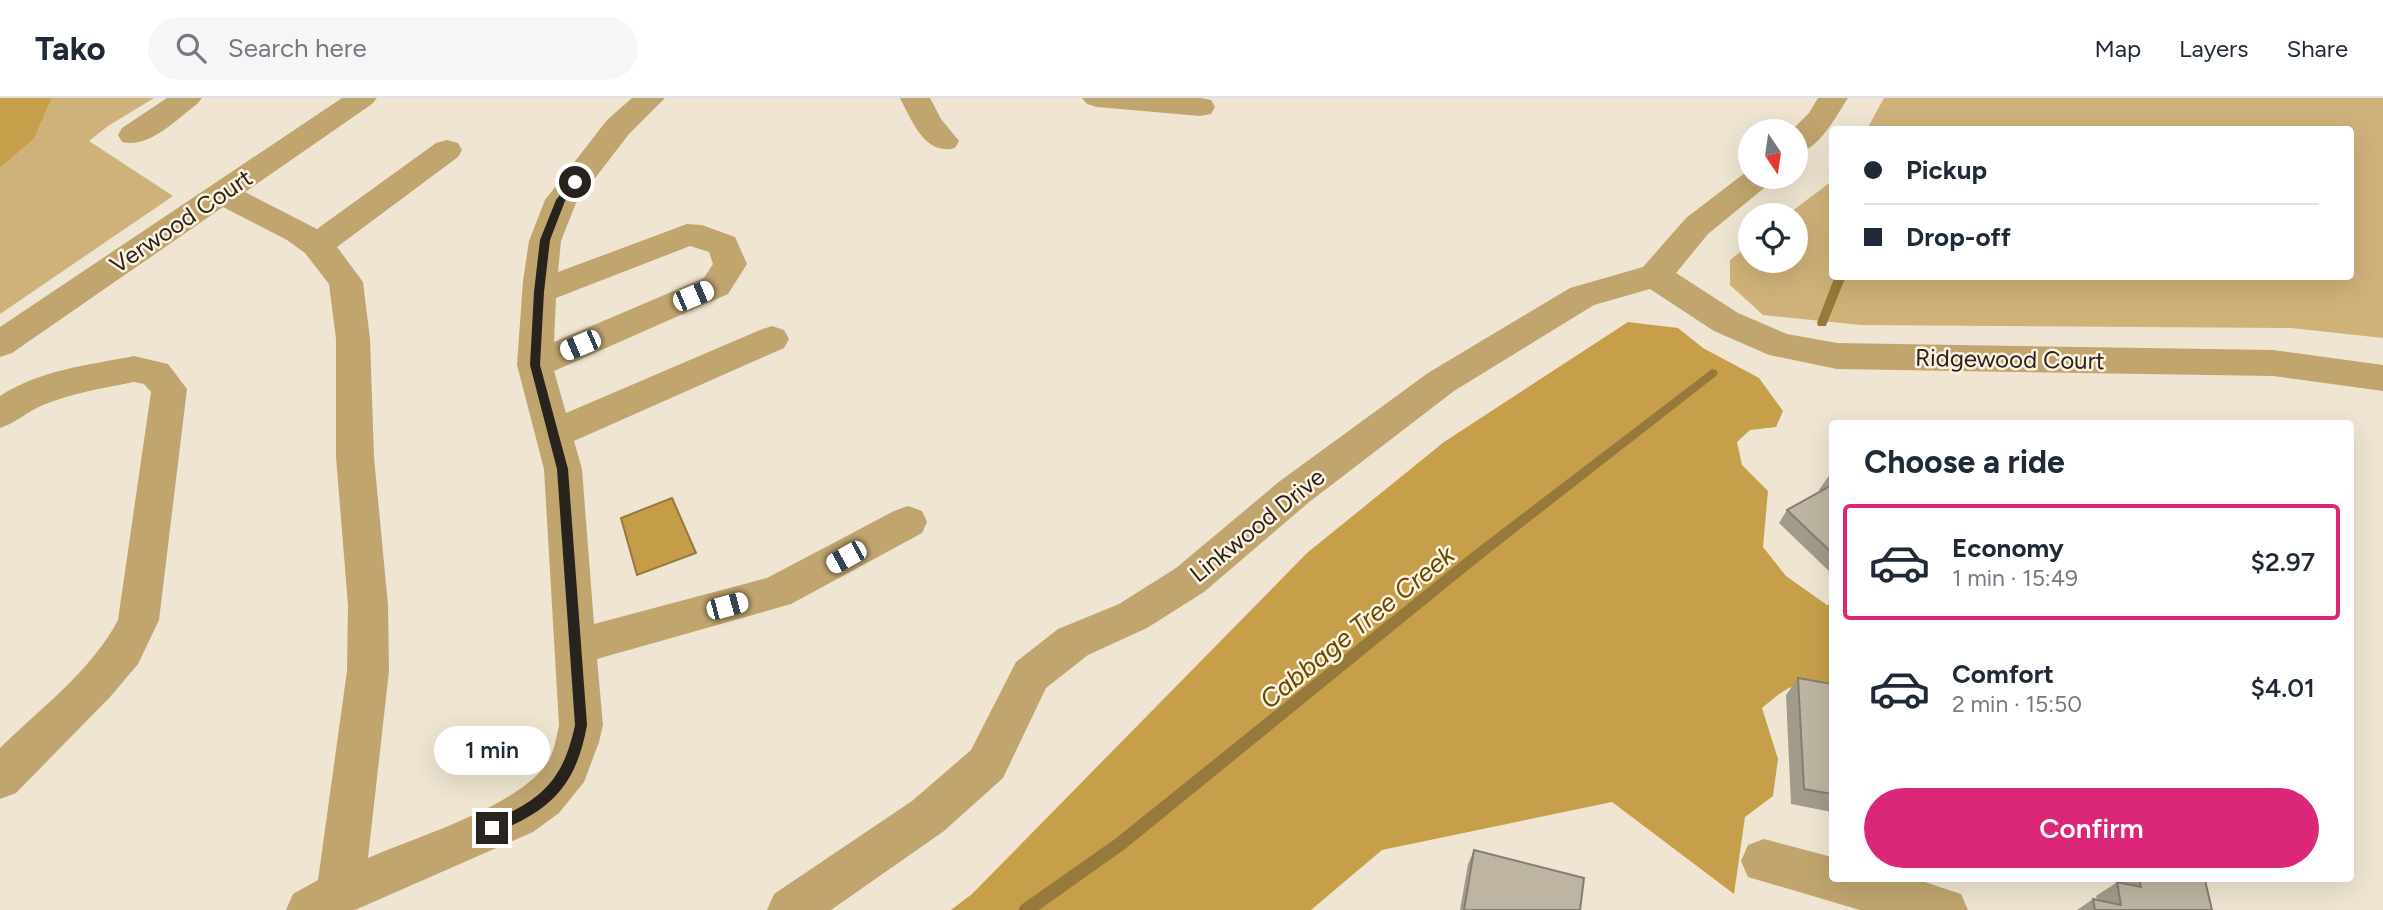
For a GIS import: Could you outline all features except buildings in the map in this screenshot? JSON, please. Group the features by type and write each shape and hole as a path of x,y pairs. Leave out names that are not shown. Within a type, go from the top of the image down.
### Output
{"street":[{"path":"133,135 187,98"},
{"name":"Verwood Court","path":"0,344 362,98"},
{"path":"325,902 517,817 541,802 561,781 575,756 581,725 563,469 535,365 539,292 545,240 561,200 618,127 650,98"},
{"path":"915,98 928,123 944,141"},
{"path":"1097,98 1200,107"},
{"path":"1808,132 1820,119 1833,98"},
{"path":"317,245 447,150"},
{"path":"1655,276 1697,226 1743,189"},
{"path":"221,192 299,232 317,245 346,282 353,339 355,457 369,605 368,671 325,902"},
{"path":"535,365 716,286 730,264 723,245 715,239 687,235 539,292"},
{"name":"Ridgewood Court","path":"1655,276 1726,323 1781,346 1837,356 2273,363 2383,378"},
{"name":"Linkwood Drive","path":"791,910 928,816 987,764 1031,675 1073,642 1133,616 1190,580 1294,492 1441,382 1582,296 1655,276"},
{"path":"553,434 772,339"},
{"path":"0,414 26,397 63,383 134,369 155,373 169,389 138,620 123,651 96,683 0,778"},
{"path":"576,647 777,592 908,522"},
{"path":"1764,861 1877,901 1944,910"}],"shaded area":[{"path":"0,98 52,98 34,139 0,168"},
{"path":"52,98 154,98 89,141 173,196 0,314 0,168 34,139"},
{"path":"1884,98 2383,98 2383,338 2291,328 1860,325 1763,315 1730,285 1730,260 1738,254 1738,273 1808,273 1808,203 1803,203 1829,183 1829,280 2354,280 2354,126 1869,126"},
{"path":"1628,322 1678,328 1703,348 1759,378 1783,411 1776,427 1750,430 1737,442 1742,465 1768,491 1763,547 1786,576 1829,605 1829,687 1810,684 1794,686 1762,708 1778,759 1773,796 1745,817 1734,894 1612,802 1382,850 1311,910 951,910 972,894 1307,553 1444,442"},
{"path":"672,498 696,553 637,575 621,518"}],"waterway":[{"name":"Cabbage Tree Creek","path":"1822,323 1839,280"},
{"name":"Cabbage Tree Creek","path":"1026,910 1120,844 1475,557 1712,373"}],"route":[{"path":"492,828 541,802 561,781 575,756 581,725 563,469 535,365 545,240 561,200 575,182"}]}
